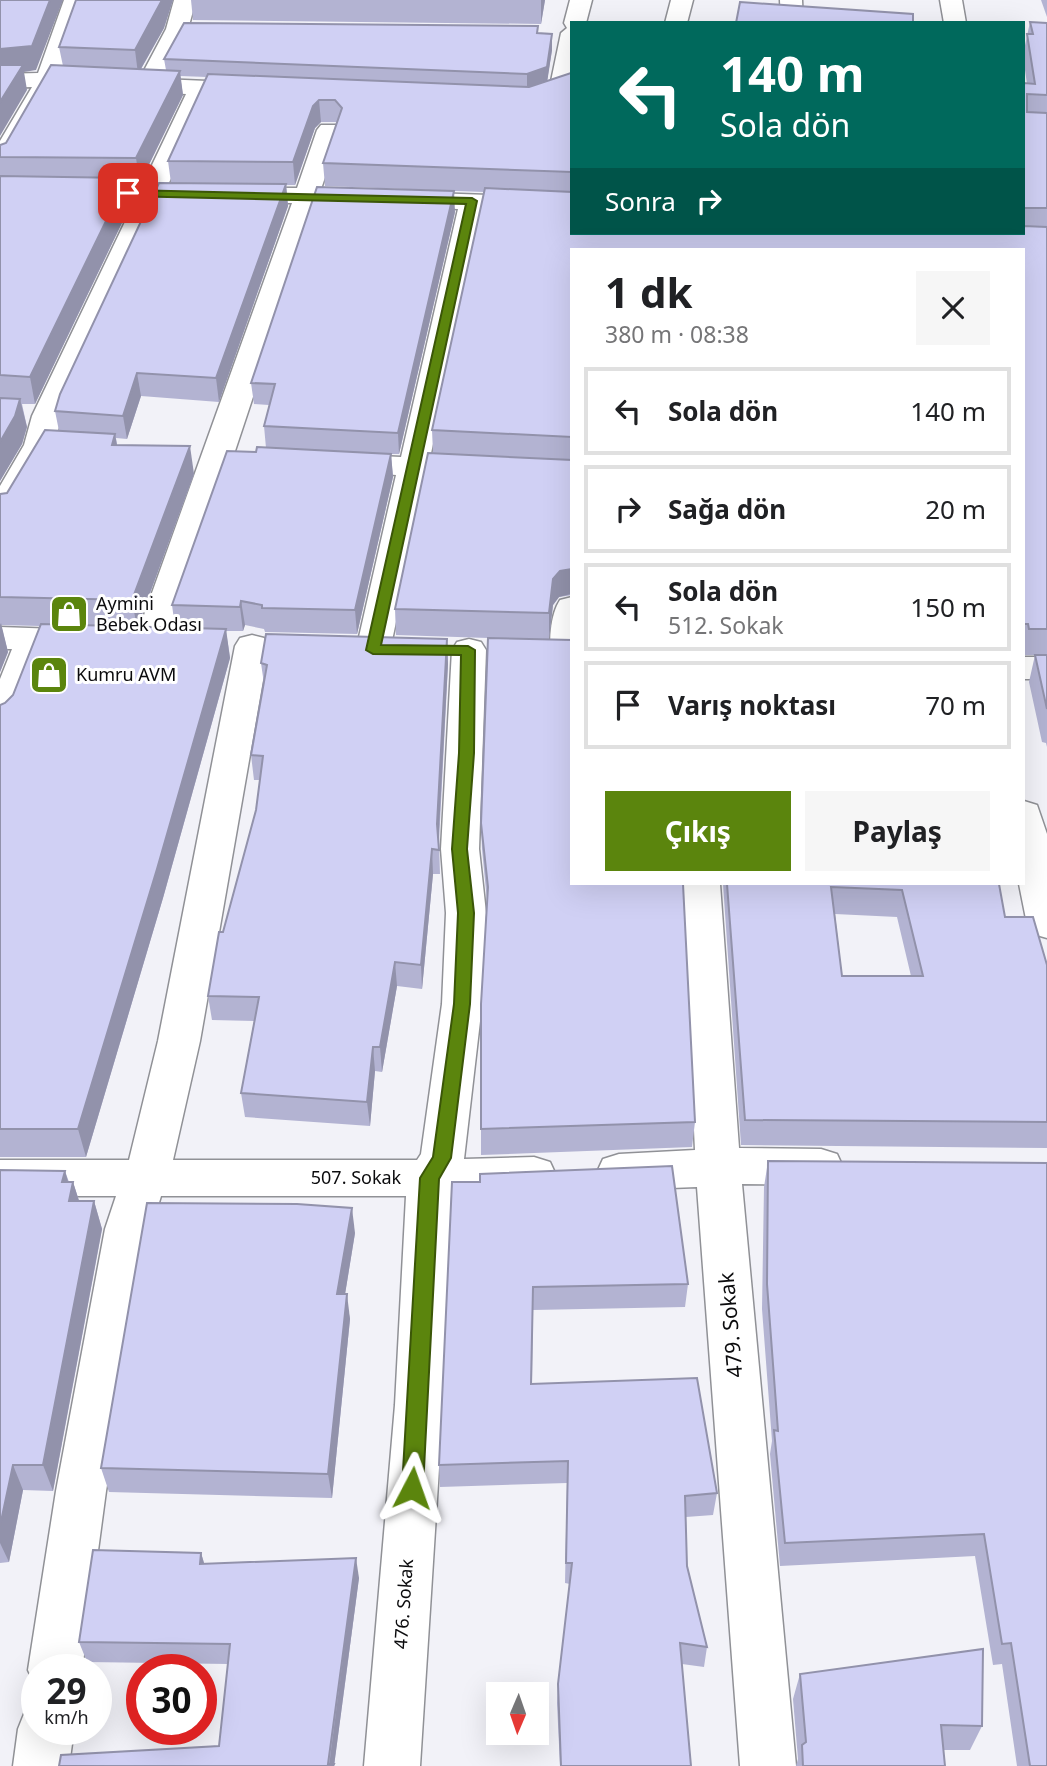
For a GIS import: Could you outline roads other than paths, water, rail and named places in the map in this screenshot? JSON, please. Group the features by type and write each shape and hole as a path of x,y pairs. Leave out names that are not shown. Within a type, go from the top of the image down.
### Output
{"street":[{"path":"0,162 47,80 75,0"},
{"path":"147,85 177,29 185,1 159,0"},
{"path":"576,21 581,0"},
{"path":"677,21 682,0"},
{"path":"791,0 792,21"},
{"path":"951,0 955,21"},
{"path":"177,29 204,29"},
{"path":"545,34 570,34"},
{"path":"501,99 529,100 566,90 570,53"},
{"path":"0,81 47,80 281,91"},
{"path":"0,513 53,446 36,415 153,194 201,87"},
{"path":"150,643 329,130"},
{"path":"0,192 308,196 570,205"},
{"path":"373,650 472,201"},
{"path":"310,461 570,474"},
{"path":"0,722 16,639 189,644"},
{"path":"58,1654 107,1341 128,1229 145,1177 179,1041 253,646"},
{"name":"476. Sokak","path":"391,1766 419,1405 429,1178 442,1158 462,1004 466,913 460,849 466,753 486,651 570,653"},
{"path":"1025,668 1047,668"},
{"path":"1025,819 1047,924"},
{"name":"479. Sokak","path":"701,885 718,1168 768,1766"},
{"name":"507. Sokak","path":"0,1178 429,1178 718,1168 866,1168"},
{"path":"41,1766 44,1745"}],"place":[{"name":"Aymini Bebek Odası","path":"69,614"},
{"name":"Kumru AVM","path":"49,675"}]}
